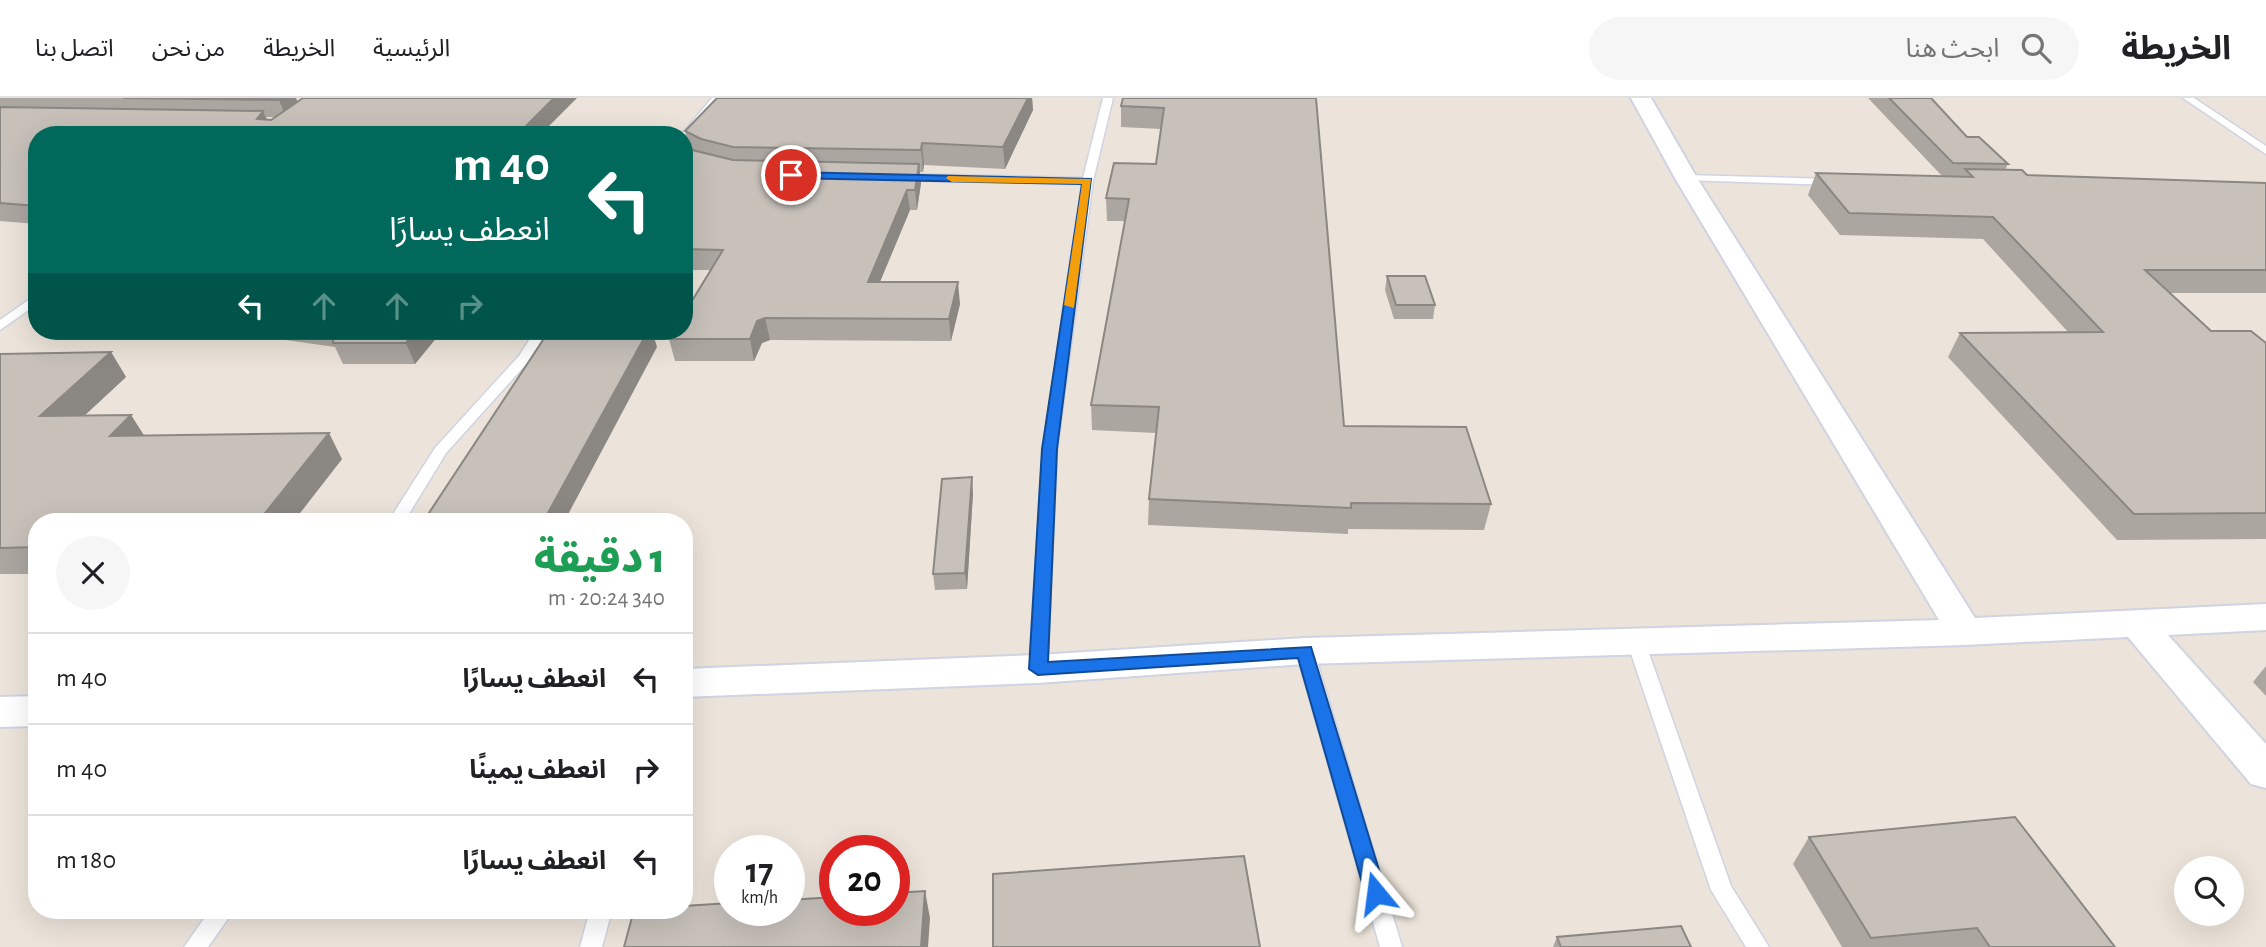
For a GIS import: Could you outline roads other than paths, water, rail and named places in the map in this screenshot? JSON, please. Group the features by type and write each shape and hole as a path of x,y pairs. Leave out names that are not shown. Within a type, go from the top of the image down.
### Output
{"street":[{"path":"1641,98 1686,178 1965,632"},
{"path":"693,683 1038,669 1305,651 1965,632 2266,617"},
{"path":"2137,623 2266,772"},
{"path":"0,712 28,711"}],"lane":[{"path":"693,127 718,98"},
{"path":"1038,669 1050,449 1088,181 1108,98"},
{"path":"2188,98 2266,151"},
{"path":"885,177 1088,181"},
{"path":"1686,178 1849,182"},
{"path":"0,326 28,305"},
{"path":"402,513 440,451 524,358 535,340"},
{"path":"1636,642 1721,890 1758,947"},
{"path":"1305,651 1391,947"},
{"path":"195,947 216,919"},
{"path":"592,947 599,919"}]}
